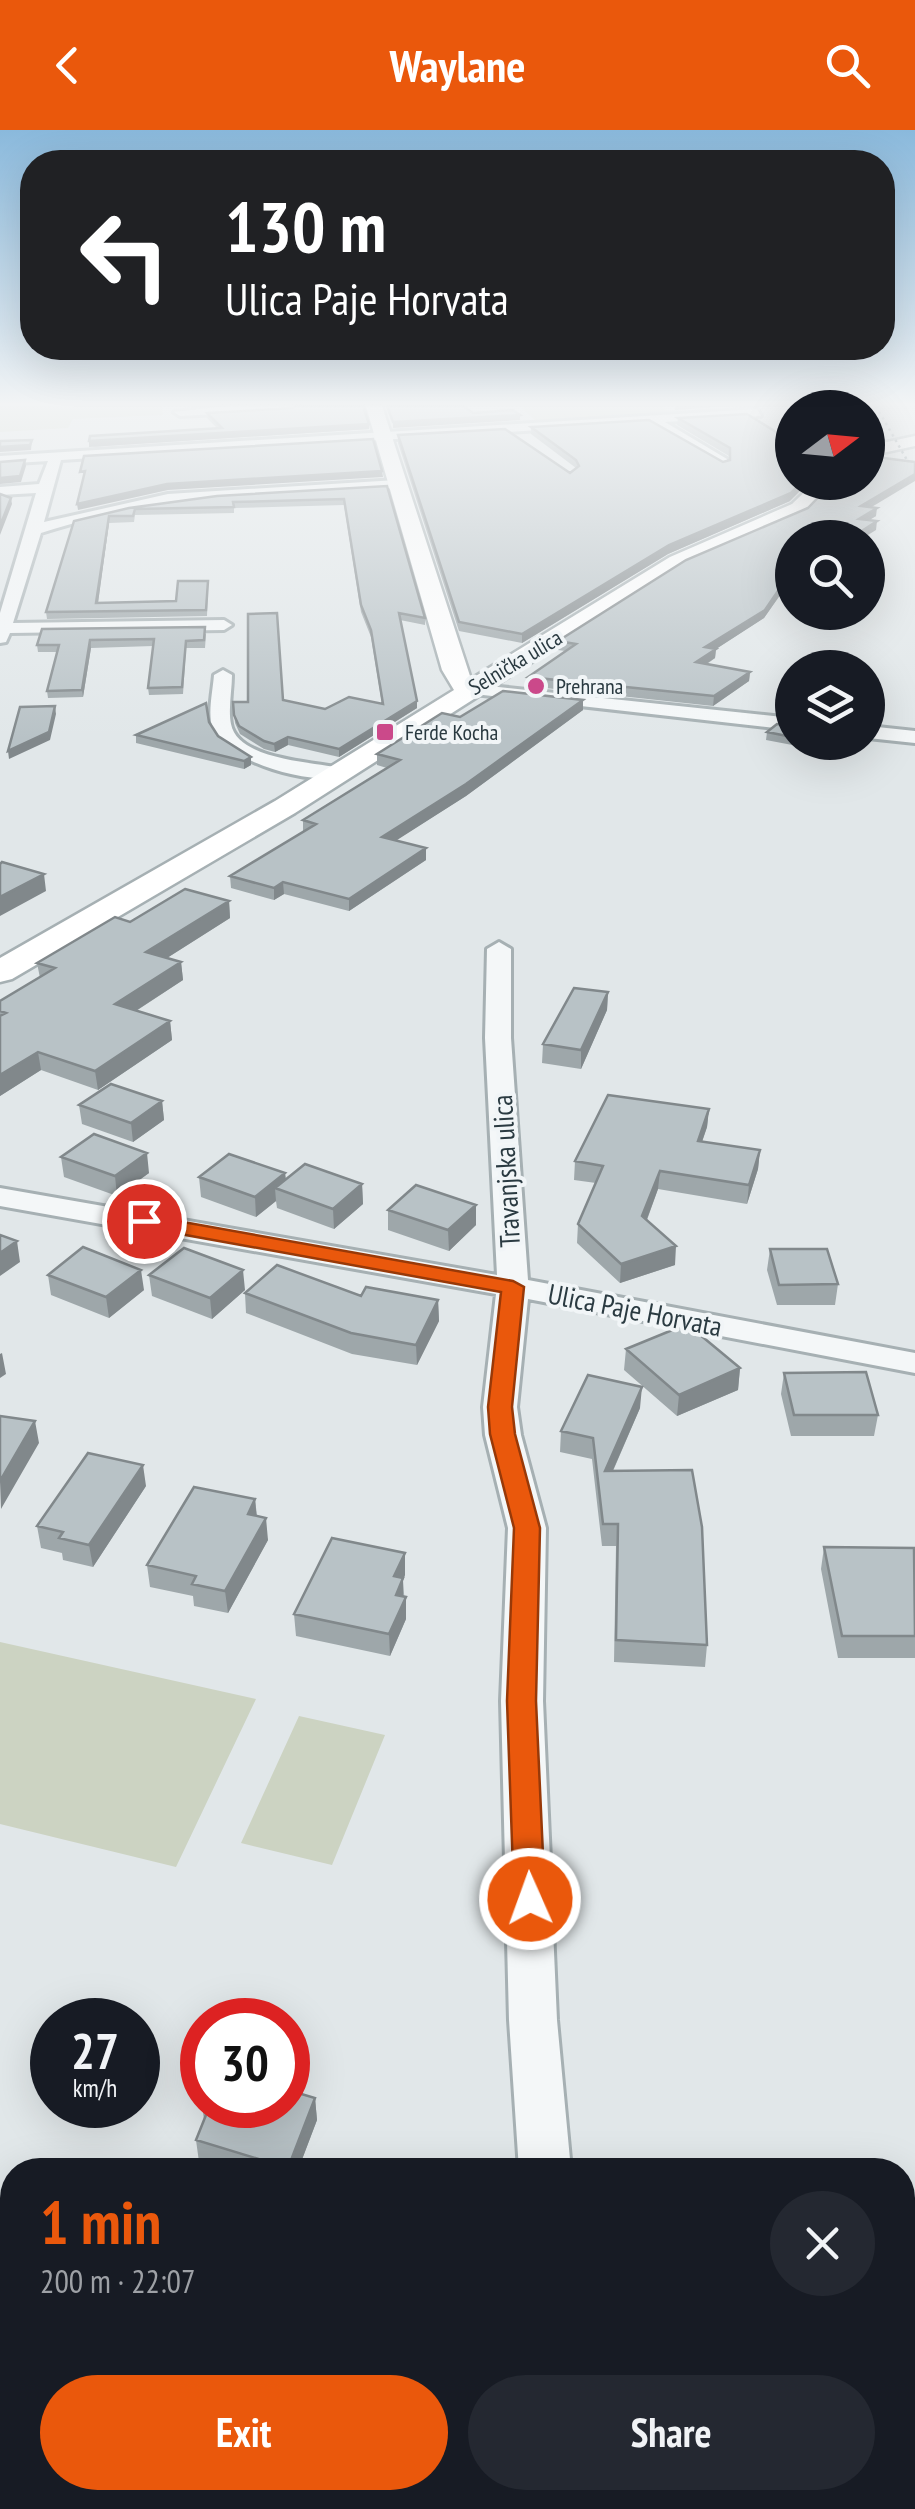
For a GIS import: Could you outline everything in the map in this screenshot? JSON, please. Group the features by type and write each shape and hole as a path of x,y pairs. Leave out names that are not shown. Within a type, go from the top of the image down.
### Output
{"street":[{"path":"38,517 2,633 224,625"},
{"path":"36,530 72,517"},
{"path":"407,517 461,684 775,722"},
{"name":"Selnička ulica","path":"0,972 339,773 677,562 779,517"},
{"path":"223,675 221,726 240,750 265,760 339,773"},
{"path":"885,734 915,737"},
{"name":"Travanjska ulica","path":"499,949 498,1038 513,1287 500,1407 527,1528 522,1701 543,2158"},
{"name":"Ulica Paje Horvata","path":"0,1197 513,1287 915,1363"}],"green space":[{"path":"0,1642 256,1699 176,1867 0,1824"},
{"path":"299,1716 385,1735 332,1865 241,1843"}],"building":[{"path":"109,517 96,603 176,601 178,581 208,581 206,610 46,612 74,521"},
{"path":"347,517 396,517 425,618 399,613 417,701 339,749 288,737 274,744 239,726 233,702 248,702 248,614 277,613 283,700 325,709 349,697 383,704 371,630 361,605"},
{"path":"425,517 735,517 669,545 522,634 459,622"},
{"path":"862,517 859,519 868,520 780,520"},
{"path":"775,522 775,595 765,610 705,647 716,649 696,662 750,672 714,696 528,677 576,644 558,641 686,560"},
{"path":"205,627 204,640 186,641 182,687 148,688 154,639 90,640 82,690 47,691 59,645 37,645 42,629"},
{"path":"503,691 583,700 466,784 382,837 426,848 349,899 283,882 274,888 230,876 316,824 303,820 400,760 377,754 442,713 460,717"},
{"path":"206,703 209,722 218,736 251,757 244,761 136,735"},
{"path":"55,706 49,732 8,751 20,707"},
{"path":"2,862 44,874 0,897"},
{"path":"185,889 229,901 146,952 181,962 115,1004 170,1021 95,1071 38,1052 0,1075 0,1016 6,1013 0,1011 0,1001 55,968 37,963 115,917 130,922"},
{"path":"574,988 608,992 581,1050 543,1044"},
{"path":"111,1084 162,1101 131,1123 79,1105"},
{"path":"608,1095 709,1109 698,1141 760,1150 749,1185 660,1171 642,1216 676,1246 621,1264 578,1224 603,1166 575,1161"},
{"path":"94,1134 147,1153 115,1176 61,1157"},
{"path":"229,1154 285,1173 255,1197 199,1177"},
{"path":"305,1164 362,1184 333,1209 275,1188"},
{"path":"416,1185 476,1205 448,1230 388,1210"},
{"path":"0,1235 17,1241 0,1253"},
{"path":"83,1247 141,1270 106,1297 48,1275"},
{"path":"184,1248 243,1270 210,1298 149,1275"},
{"path":"770,1249 827,1249 838,1284 779,1285"},
{"path":"277,1265 361,1296 366,1287 438,1300 416,1345 351,1333 245,1293"},
{"path":"687,1324 740,1368 679,1395 626,1349"},
{"path":"866,1372 878,1415 794,1415 784,1373"},
{"path":"588,1375 642,1387 605,1471 692,1470 702,1527 707,1645 616,1640 618,1524 603,1524 593,1438 561,1431"},
{"path":"0,1416 35,1421 0,1481"},
{"path":"88,1453 143,1465 89,1545 59,1538 63,1532 37,1526"},
{"path":"194,1487 255,1499 248,1514 266,1518 225,1591 192,1584 196,1576 147,1565"},
{"path":"332,1538 405,1553 394,1576 403,1578 396,1595 406,1597 389,1634 294,1614"},
{"path":"824,1547 914,1548 915,1636 842,1636"},
{"path":"201,2128 303,2128 292,2158 255,2158 196,2140"}],"place":[{"name":"Prehrana","path":"536,686"},
{"name":"Ferde Kocha","path":"385,732"}],"route":[{"path":"144,1221 513,1287 500,1407 527,1528 522,1701 530,1899"}]}
